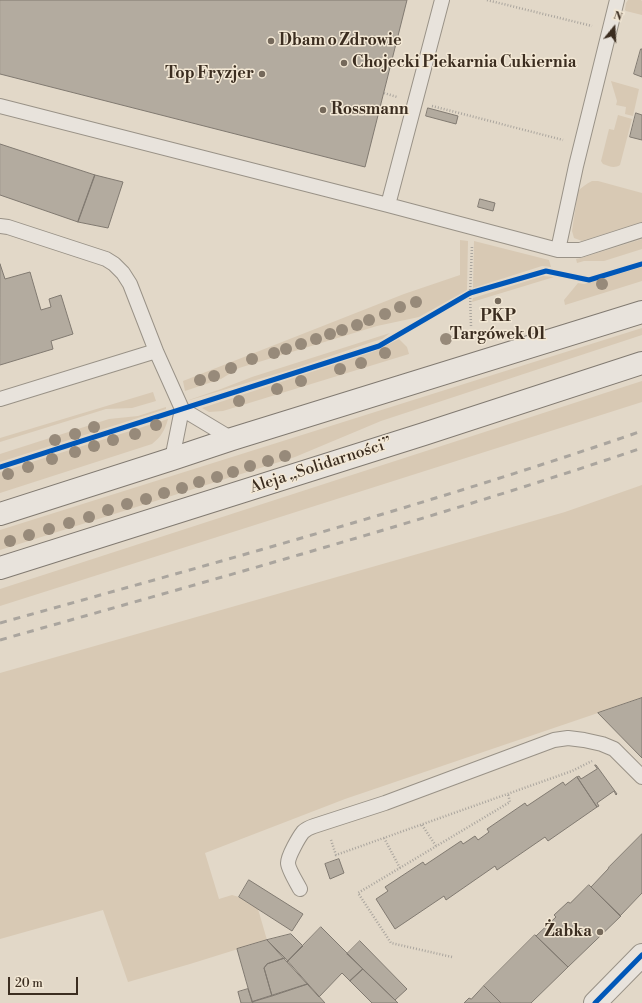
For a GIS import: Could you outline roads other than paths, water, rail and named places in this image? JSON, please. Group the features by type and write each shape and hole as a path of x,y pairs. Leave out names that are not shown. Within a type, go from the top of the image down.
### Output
{"main road":[{"path":"0,514 232,439 642,312"},
{"name":"Aleja „Solidarności”","path":"0,568 424,434 642,362"},
{"path":"595,1003 642,955"}],"lane":[{"path":"388,205 442,0"},
{"path":"558,250 617,0"},
{"path":"0,106 558,250 580,250 642,230"},
{"path":"0,226 8,227 106,259 114,264 123,273 130,284 156,351 182,409 232,439"},
{"path":"0,399 156,351"},
{"path":"172,459 182,409"},
{"path":"300,889 292,876 288,863 291,852 304,830 324,822 385,803 554,740 568,738 584,740 602,744 614,749 642,777"}],"railway":[{"path":"0,623 403,508 563,458 642,431"},
{"path":"0,640 402,524 482,500 642,448"}],"place":[{"name":"Dbam o Zdrowie","path":"271,41"},
{"name":"Chojecki Piekarnia Cukiernia","path":"344,63"},
{"name":"Top Fryzjer","path":"262,74"},
{"name":"Rossmann","path":"323,110"},
{"name":"PKP Targówek 01","path":"498,301"},
{"name":"Żabka","path":"600,932"}]}
